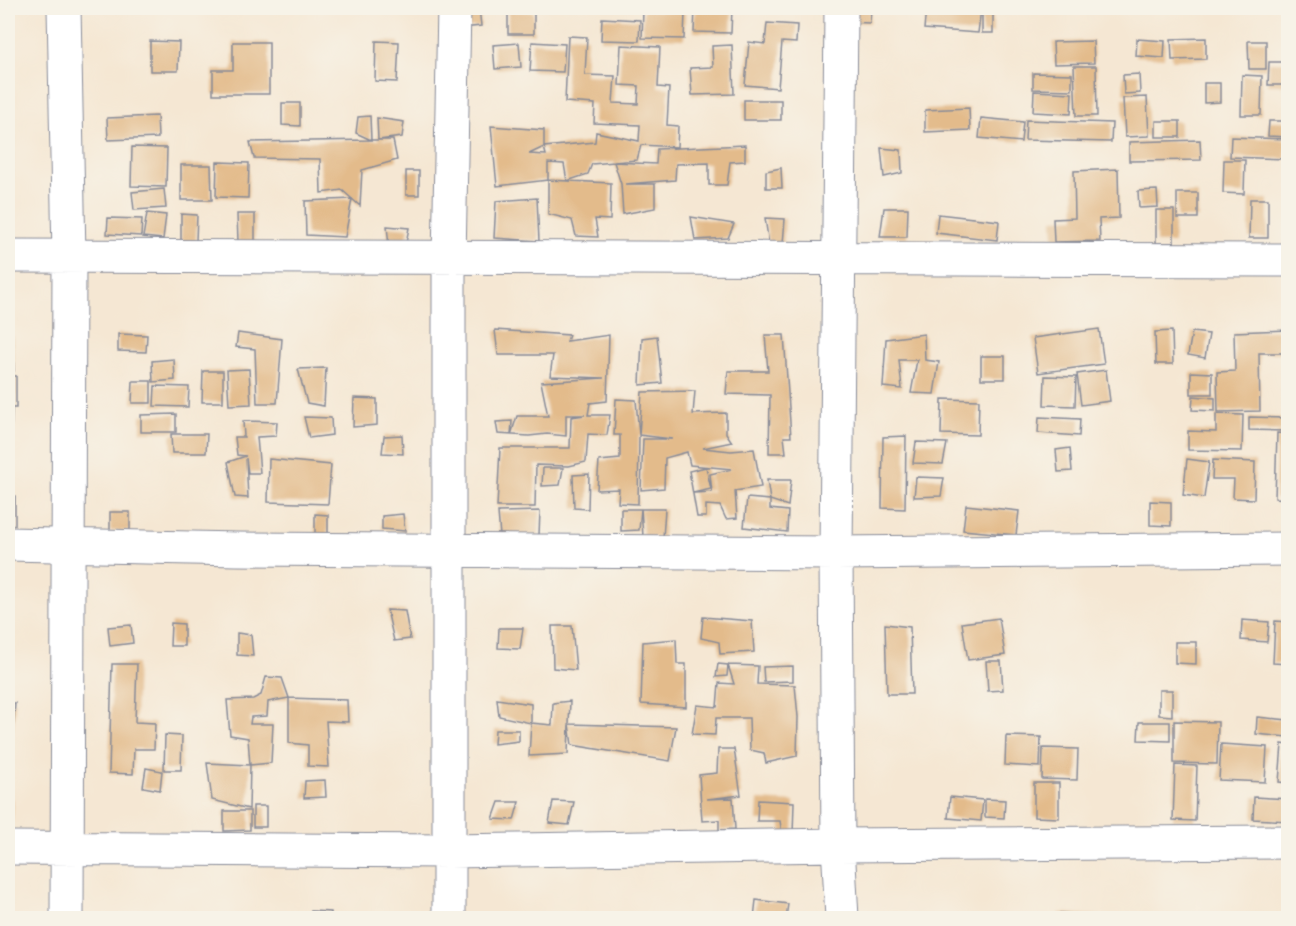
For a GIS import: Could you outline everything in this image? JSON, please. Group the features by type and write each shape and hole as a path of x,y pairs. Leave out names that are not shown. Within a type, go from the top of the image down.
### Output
{"street":[{"path":"64,8 69,256 67,918"},
{"path":"449,918 449,258 454,8"},
{"path":"842,8 836,553 838,845 842,918"},
{"path":"8,256 1288,260"},
{"path":"8,544 449,551 836,553 1288,549"},
{"path":"8,848 449,851 838,845 1288,842"}],"building":[{"path":"441,8 479,8 481,26 443,30"},
{"path":"695,8 732,8 731,33 694,32"},
{"path":"846,8 871,8 870,23 846,22"},
{"path":"926,8 981,8 978,33 924,29"},
{"path":"982,8 993,8 993,33 982,33"},
{"path":"643,10 685,12 684,39 642,38"},
{"path":"508,11 534,12 534,34 508,34"},
{"path":"602,18 640,20 639,41 601,40"},
{"path":"767,23 797,25 796,43 782,42 778,88 745,85 749,42 765,44"},
{"path":"568,36 587,37 585,75 615,76 613,103 638,104 639,86 619,85 621,45 660,47 658,87 669,88 667,125 678,126 677,147 641,145 637,160 592,164 588,174 567,181 564,164 548,163 548,180 497,186 491,126 544,130 544,147 595,142 596,132 639,141 640,125 594,123 595,104 565,102","holes":["544,147 546,155 529,154"]},
{"path":"1206,38 1206,59 1172,60 1171,39"},
{"path":"1137,39 1165,41 1164,58 1136,56"},
{"path":"150,41 179,42 178,71 150,71"},
{"path":"376,41 399,42 397,82 375,81"},
{"path":"1093,41 1094,63 1054,64 1053,42"},
{"path":"1248,41 1266,41 1266,69 1249,69"},
{"path":"233,42 269,42 269,94 213,94 213,70 233,70"},
{"path":"532,42 565,44 563,72 530,71"},
{"path":"519,43 521,67 495,69 493,45"},
{"path":"732,45 734,94 692,95 690,68 713,67 712,46"},
{"path":"1269,62 1288,62 1288,85 1268,85"},
{"path":"1074,66 1096,66 1097,116 1076,116"},
{"path":"1033,73 1072,74 1072,90 1033,89"},
{"path":"1139,74 1140,93 1124,94 1123,75"},
{"path":"1242,75 1262,76 1261,115 1241,115"},
{"path":"1204,83 1220,83 1220,102 1204,103"},
{"path":"1034,91 1072,93 1071,114 1033,112"},
{"path":"1147,97 1149,136 1125,137 1123,98"},
{"path":"744,100 781,100 781,120 744,120"},
{"path":"282,103 300,103 300,126 282,125"},
{"path":"969,108 970,130 925,132 925,110"},
{"path":"157,116 158,138 108,140 107,118"},
{"path":"370,116 371,140 356,133 358,117"},
{"path":"377,118 404,122 402,137 378,140"},
{"path":"981,118 1023,122 1021,142 979,138"},
{"path":"1026,120 1112,123 1111,142 1025,140"},
{"path":"8,121 14,122 12,193 8,193"},
{"path":"1156,121 1180,121 1180,137 1156,137"},
{"path":"1269,121 1288,121 1288,137 1268,136"},
{"path":"1231,137 1287,139 1286,159 1230,157"},
{"path":"393,140 397,160 362,170 360,206 342,190 321,193 320,159 254,158 250,142"},
{"path":"1200,140 1201,160 1129,161 1129,142"},
{"path":"745,145 745,161 730,162 727,185 709,185 709,163 676,164 675,180 625,184 655,184 655,208 623,214 621,184 614,162 656,164 657,149"},
{"path":"132,147 167,148 166,187 131,186"},
{"path":"881,148 901,150 902,173 884,177"},
{"path":"1224,160 1245,160 1244,194 1223,193"},
{"path":"217,162 249,163 248,198 216,197"},
{"path":"181,165 211,165 212,200 181,200"},
{"path":"781,168 782,188 766,188 766,171"},
{"path":"1118,169 1119,218 1099,219 1100,241 1054,242 1053,219 1075,218 1074,171"},
{"path":"406,171 419,171 419,195 406,195"},
{"path":"548,180 611,183 610,220 595,219 598,237 576,236 572,220 548,214"},
{"path":"164,189 166,208 134,210 132,192"},
{"path":"1157,190 1158,207 1139,208 1138,191"},
{"path":"1177,193 1198,193 1198,218 1177,218"},
{"path":"537,198 539,241 494,238 496,201"},
{"path":"352,199 345,237 306,235 305,201"},
{"path":"1250,199 1268,199 1268,238 1249,238"},
{"path":"884,208 908,208 907,237 880,237"},
{"path":"1156,210 1174,210 1174,243 1156,243"},
{"path":"8,211 12,211 11,236 8,236"},
{"path":"147,213 166,215 163,239 143,237"},
{"path":"181,214 197,215 196,241 181,241"},
{"path":"237,214 255,214 255,242 238,242"},
{"path":"938,214 999,221 997,240 936,233"},
{"path":"691,217 734,224 728,238 695,240"},
{"path":"108,218 142,219 141,236 107,234"},
{"path":"765,218 785,219 783,244 769,244"},
{"path":"387,226 409,228 405,248 389,246"},
{"path":"1099,329 1104,364 1038,373 1033,338"},
{"path":"495,330 569,335 567,341 609,335 607,401 590,403 588,415 610,415 607,435 588,434 586,462 569,466 536,465 535,507 497,507 500,448 570,448 571,417 585,415 566,415 566,436 511,435 517,416 548,416 541,382 604,378 550,376 553,355 498,355"},
{"path":"1288,330 1288,353 1259,353 1260,411 1218,412 1217,372 1235,371 1234,332"},
{"path":"1172,331 1173,364 1156,364 1155,332"},
{"path":"1192,332 1209,334 1205,358 1188,355"},
{"path":"238,333 282,339 277,403 257,403 255,349 236,347"},
{"path":"8,334 12,334 14,371 8,371"},
{"path":"118,334 147,335 146,352 118,351"},
{"path":"924,334 925,360 939,362 934,394 911,393 917,360 899,360 902,389 883,387 886,339"},
{"path":"765,335 784,335 791,437 784,437 786,453 769,453 770,395 726,394 728,371 768,371"},
{"path":"657,336 662,383 640,385 642,338"},
{"path":"981,356 1005,356 1005,379 981,379"},
{"path":"174,359 175,380 153,382 152,361"},
{"path":"326,368 324,406 307,403 298,369"},
{"path":"249,369 251,404 229,405 227,370"},
{"path":"1106,370 1110,401 1081,405 1077,374"},
{"path":"203,371 223,371 223,402 202,402"},
{"path":"1191,372 1212,373 1212,394 1191,394"},
{"path":"8,376 16,376 16,408 8,408"},
{"path":"1045,376 1076,377 1075,406 1044,405"},
{"path":"133,381 151,381 151,403 132,403"},
{"path":"155,386 189,387 188,407 154,406"},
{"path":"695,391 693,414 726,413 726,433 732,442 703,448 731,451 754,449 761,487 735,491 737,518 726,519 720,506 706,505 706,517 697,517 689,471 706,467 711,489 693,493 712,492 710,474 732,469 690,465 687,452 665,458 664,488 641,490 643,439 672,439 639,435 642,392"},
{"path":"1193,396 1215,398 1215,411 1192,410"},
{"path":"354,398 377,399 377,425 353,427"},
{"path":"616,399 636,400 639,435 638,504 618,503 619,489 597,490 599,461 620,459 620,435 614,435"},
{"path":"942,399 979,400 978,435 941,434"},
{"path":"8,410 12,410 11,434 8,434"},
{"path":"176,414 176,432 141,432 141,415"},
{"path":"1216,414 1243,415 1242,451 1188,450 1188,431 1216,432"},
{"path":"304,417 331,418 332,435 309,438"},
{"path":"1039,417 1080,419 1079,436 1038,433"},
{"path":"1249,417 1286,418 1286,431 1249,430"},
{"path":"243,421 277,422 276,436 257,437 260,473 248,473 246,458 248,498 235,497 228,462 246,456 237,455 235,437 244,437"},
{"path":"512,421 511,435 498,434 496,422"},
{"path":"1277,433 1288,434 1288,499 1275,498"},
{"path":"171,434 207,434 206,453 172,453"},
{"path":"402,435 403,454 382,453 384,436"},
{"path":"906,436 905,509 882,508 883,437"},
{"path":"916,442 947,443 943,464 913,463"},
{"path":"1070,448 1072,471 1058,472 1056,450"},
{"path":"269,459 331,465 328,504 268,502"},
{"path":"1187,459 1209,462 1204,498 1183,495"},
{"path":"1213,460 1255,462 1254,499 1233,498 1234,479 1212,479"},
{"path":"543,468 563,468 560,485 542,486"},
{"path":"589,474 588,509 574,508 573,475"},
{"path":"916,477 944,478 941,496 914,497"},
{"path":"767,480 791,480 788,506 770,500"},
{"path":"8,496 15,496 15,525 8,525"},
{"path":"747,498 770,500 770,509 788,511 787,532 744,527"},
{"path":"1150,501 1171,502 1171,526 1150,525"},
{"path":"966,505 1019,511 1016,535 963,530"},
{"path":"621,509 641,509 639,530 621,531"},
{"path":"641,509 665,509 663,538 643,536"},
{"path":"540,511 539,535 500,536 498,512"},
{"path":"110,512 130,512 130,531 110,531"},
{"path":"315,514 328,515 328,537 315,536"},
{"path":"403,514 405,531 382,529 382,516"},
{"path":"387,610 405,611 410,639 394,641"},
{"path":"703,617 752,621 754,652 720,654 719,642 701,638"},
{"path":"999,618 1005,655 968,660 962,623"},
{"path":"1242,620 1269,622 1267,642 1241,640"},
{"path":"1275,621 1288,622 1288,664 1273,663"},
{"path":"171,623 184,624 184,646 170,646"},
{"path":"885,624 910,627 912,694 887,694"},
{"path":"131,625 133,643 110,646 108,627"},
{"path":"552,626 572,626 576,670 553,668"},
{"path":"499,628 523,628 520,649 498,648"},
{"path":"237,633 251,635 253,656 237,655"},
{"path":"676,639 677,664 686,664 686,707 641,704 643,642"},
{"path":"1175,642 1196,642 1196,664 1175,663"},
{"path":"986,661 1001,661 1003,690 988,691"},
{"path":"112,664 137,664 135,722 155,723 154,749 134,749 133,774 109,773"},
{"path":"718,664 728,665 727,676 716,677"},
{"path":"728,665 758,666 757,684 795,685 798,717 797,756 766,763 764,753 750,750 749,718 716,718 715,735 692,734 697,705 717,707 719,683 734,684"},
{"path":"793,666 793,681 764,682 763,667"},
{"path":"266,677 282,678 289,698 268,702 267,716 251,717 250,724 273,724 271,763 250,765 248,738 230,735 227,700 253,699 261,695"},
{"path":"1159,690 1172,690 1172,716 1159,715"},
{"path":"289,698 347,700 348,722 326,721 329,767 308,766 308,745 289,743"},
{"path":"497,699 531,704 531,723 499,716"},
{"path":"570,701 568,754 529,756 531,723 552,725 553,703"},
{"path":"8,703 15,703 13,730 8,730"},
{"path":"1257,717 1288,720 1288,737 1256,734"},
{"path":"1174,721 1218,722 1217,764 1174,763"},
{"path":"1139,722 1170,722 1170,741 1138,740"},
{"path":"569,724 676,727 670,761 572,745"},
{"path":"495,730 519,730 519,741 494,744"},
{"path":"165,735 182,736 181,770 164,770"},
{"path":"1006,736 1041,737 1040,767 1005,765"},
{"path":"1221,744 1267,747 1265,782 1219,780"},
{"path":"1282,744 1288,745 1288,783 1279,782"},
{"path":"1043,748 1078,749 1077,780 1042,779"},
{"path":"718,749 734,749 741,795 707,799 733,798 735,829 719,830 719,820 702,821 699,775 717,773"},
{"path":"207,763 250,765 249,809 212,800"},
{"path":"1175,765 1197,766 1195,821 1173,820"},
{"path":"146,768 162,771 160,790 143,787"},
{"path":"325,780 326,797 304,798 305,781"},
{"path":"1034,783 1059,783 1059,818 1034,817"},
{"path":"950,797 983,800 981,821 948,818"},
{"path":"1254,797 1288,799 1288,821 1253,819"},
{"path":"8,799 13,799 12,821 8,821"},
{"path":"985,799 1005,800 1004,818 985,817"},
{"path":"758,800 794,802 793,835 782,834 780,821 757,821"},
{"path":"553,801 574,802 569,825 549,823"},
{"path":"499,802 519,802 514,820 493,819"},
{"path":"253,806 266,806 266,827 253,827"},
{"path":"224,811 250,811 250,830 224,831"},
{"path":"756,900 788,904 786,918 754,918"},
{"path":"311,911 331,912 331,918 311,918"},
{"path":"166,912 199,916 199,918 165,918"},
{"path":"1060,913 1099,916 1098,918 1060,918"},
{"path":"1253,916 1288,916 1288,918 1253,918"}]}
